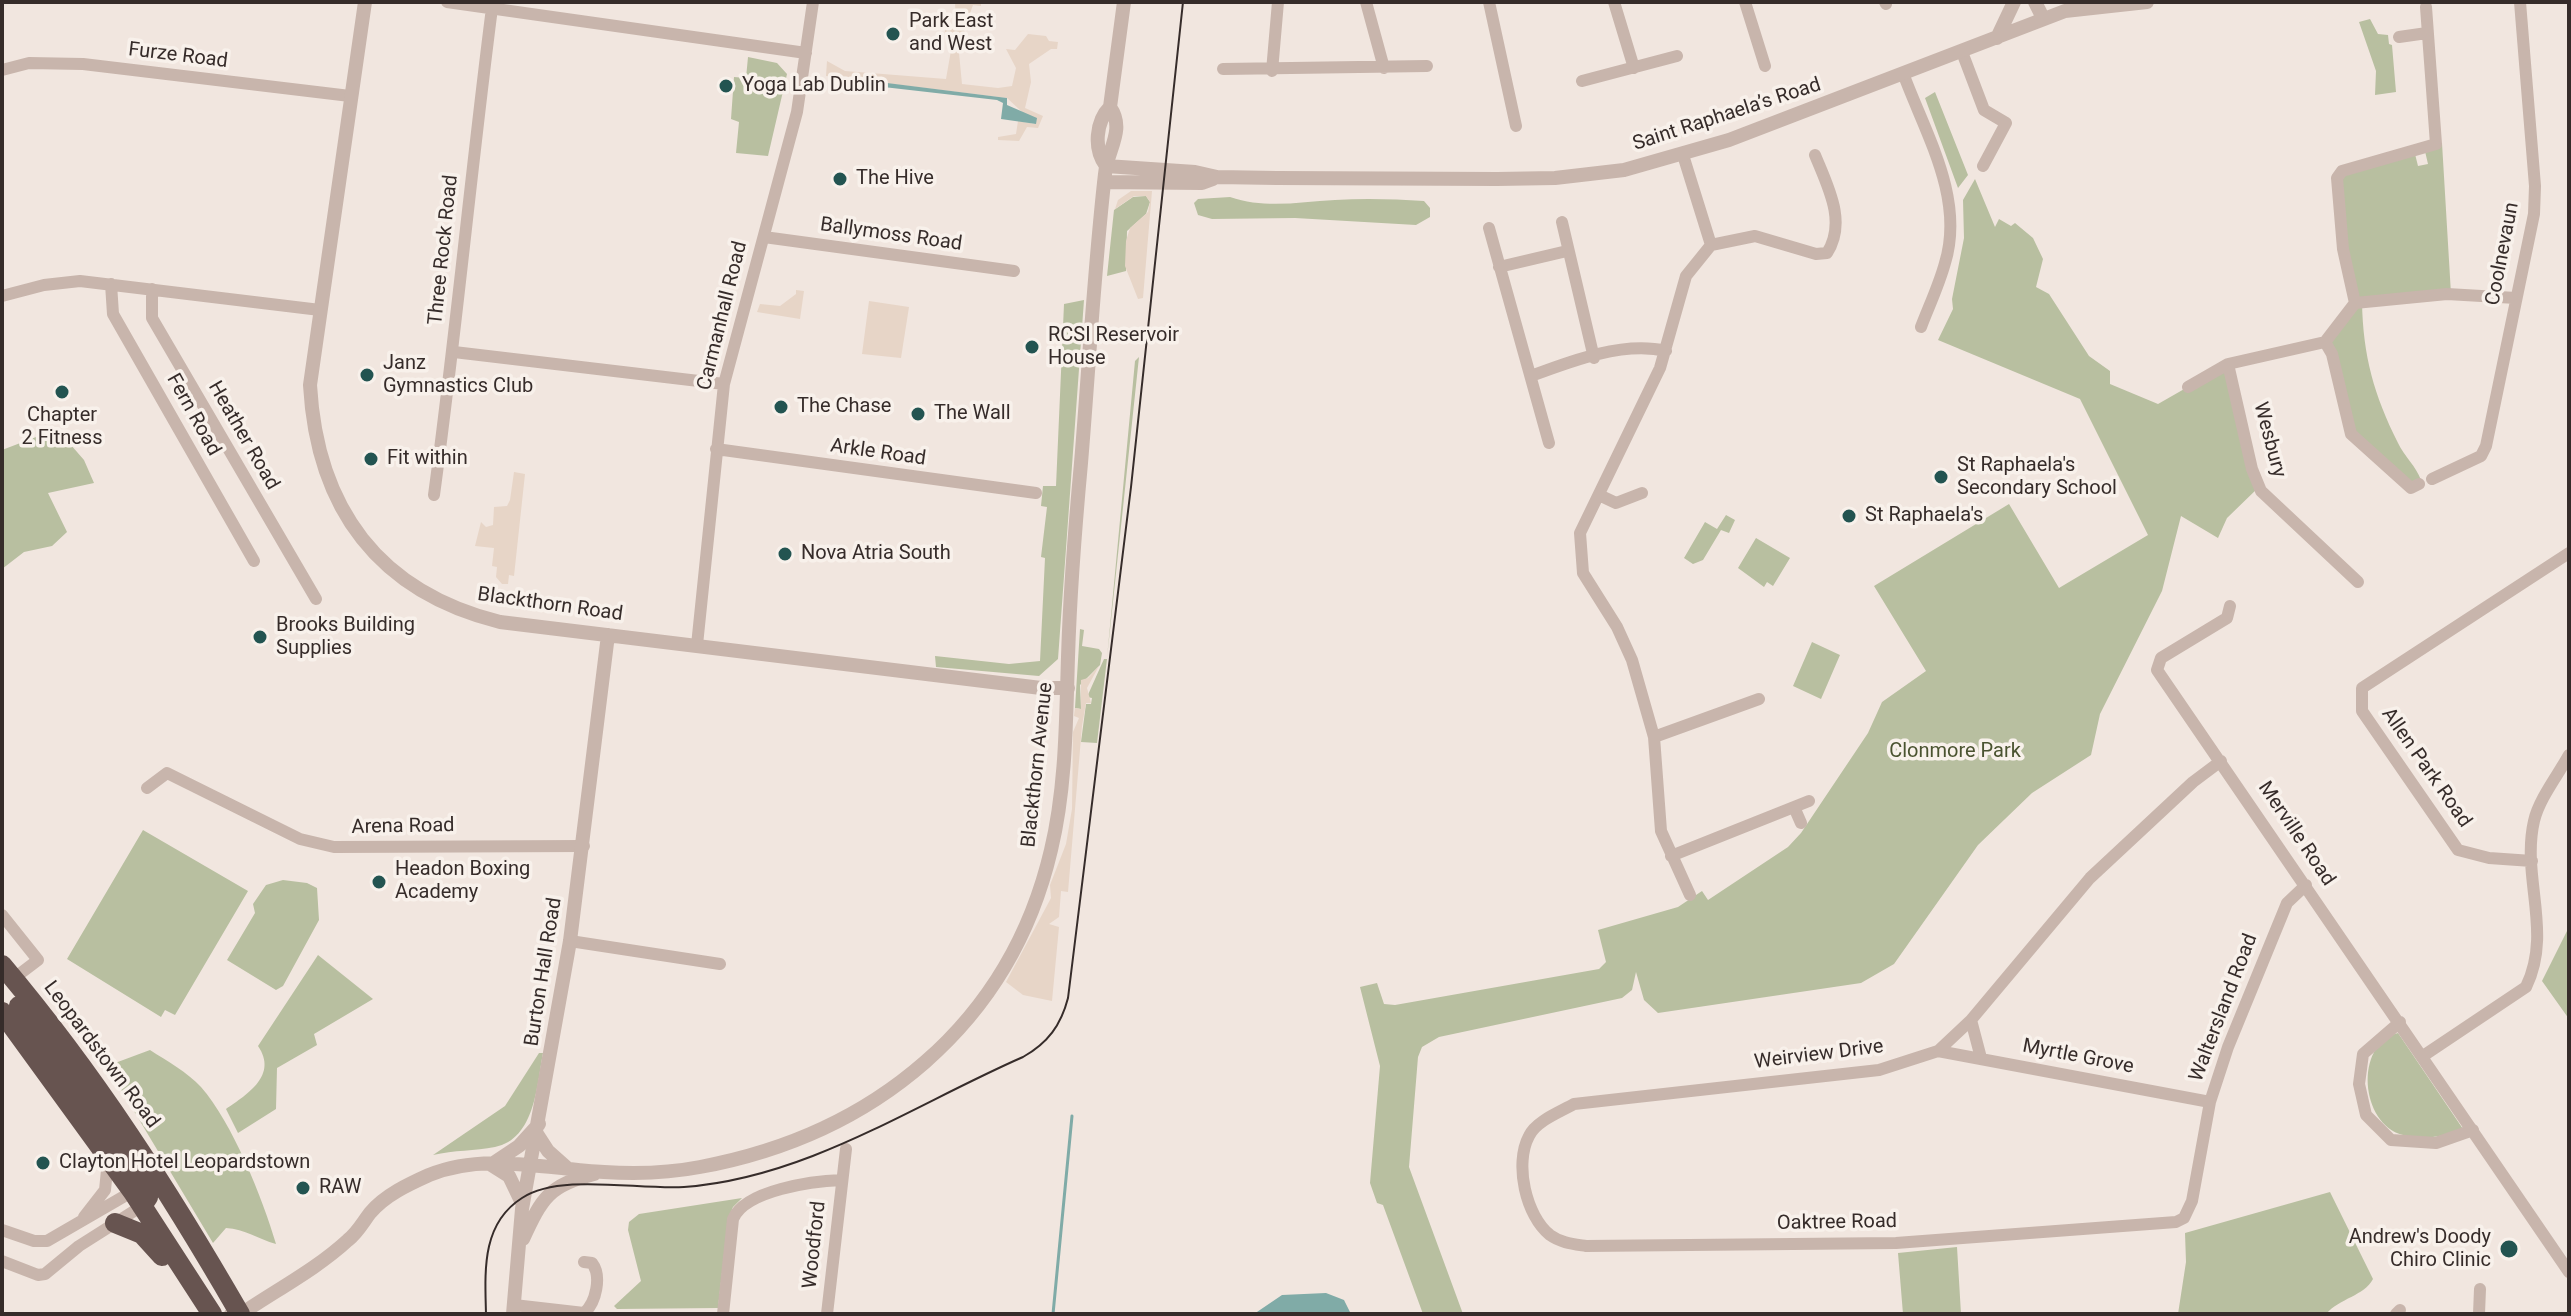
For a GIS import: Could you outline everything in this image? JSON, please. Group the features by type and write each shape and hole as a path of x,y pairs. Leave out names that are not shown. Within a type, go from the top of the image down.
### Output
{"highway":[{"name":"Leopardstown Road","path":"6,976 89,1075 145,1189 220,1313"},
{"name":"Leopardstown Road","path":"2,1012 107,1154 145,1189 240,1314"},
{"path":"115,1223 149,1240 189,1295 220,1313"}],"street":[{"name":"Blackthorn Road","path":"365,2 310,385 316,438 330,486 347,520 410,585 465,613 500,622 1041,688 1068,688"},
{"path":"447,2 806,53"},
{"name":"Carmanhall Road","path":"697,645 724,384 797,112 813,2"},
{"name":"Blackthorn Avenue","path":"240,1314 348,1241 376,1207 395,1192 436,1172 490,1164 532,1164 603,1172 694,1168 800,1140 875,1102 943,1047 987,993 1014,948 1043,877 1058,808 1068,688 1072,559 1104,182 1106,166 1116,140 1117,117 1110,107 1124,2"},
{"path":"1272,71 1278,2"},
{"path":"1366,2 1384,68"},
{"path":"1489,2 1516,126"},
{"path":"1614,2 1634,68"},
{"path":"1745,2 1765,66"},
{"path":"1997,38 2014,2"},
{"path":"2035,2 2043,18"},
{"name":"Saint Raphaela’s Road","path":"1106,166 1195,172 1217,177 1555,178 1624,170 1683,155 1962,52 2043,18 2079,7 2147,2"},
{"name":"Coolnevaun","path":"2432,479 2481,456 2534,214 2535,186 2520,2"},
{"path":"2355,303 2343,249 2337,178 2342,171 2436,144 2426,7"},
{"name":"Three Rock Road","path":"434,495 454,352 460,270 492,8"},
{"path":"2399,37 2427,33"},
{"path":"1962,52 1984,110 2006,123 1983,166"},
{"path":"1582,81 1677,56"},
{"name":"Furze Road","path":"2,70 29,63 83,64 350,96"},
{"path":"1223,69 1272,71 1427,66"},
{"path":"1903,73 1945,184 1951,210 1946,263 1921,327"},
{"path":"1683,155 1711,245"},
{"path":"1691,894 1671,856 1658,812 1654,737 1632,660 1617,627 1583,573 1580,533 1666,351 1686,276 1702,251 1711,245 1755,236 1816,254 1827,253 1837,230 1835,210 1815,155"},
{"name":"Saint Raphaela’s Road","path":"1104,182 1202,183 1217,177"},
{"path":"1562,222 1594,358"},
{"path":"1489,228 1549,443"},
{"name":"Ballymoss Road","path":"764,237 1014,271"},
{"path":"1499,267 1567,251"},
{"path":"2,296 44,285 80,281 320,310"},
{"name":"Fern Road","path":"111,284 113,314 254,561"},
{"name":"Heather Road","path":"152,289 152,318 316,599"},
{"path":"2188,387 2228,364 2325,342 2355,303 2447,294 2516,298"},
{"path":"2325,342 2332,354 2351,434 2411,488 2419,484"},
{"path":"1531,376 1647,347 1666,351"},
{"path":"454,352 724,384"},
{"name":"Wesbury","path":"2228,364 2252,469 2261,491 2358,582"},
{"name":"Arkle Road","path":"716,449 1036,493"},
{"path":"1599,495 1616,503 1642,493"},
{"name":"Allen Park Road","path":"2532,861 2489,858 2458,850 2362,711 2362,688 2569,553"},
{"name":"Merville Road","path":"2230,606 2227,618 2161,658 2157,670 2569,1272"},
{"name":"Burton Hall Road","path":"513,1310 522,1209 584,846 608,635"},
{"path":"1654,737 1759,699"},
{"path":"2423,1056 2526,987 2535,968 2539,927 2532,861 2534,819 2569,755"},
{"name":"Weirview Drive","path":"1523,1163 1529,1136 1547,1119 1574,1104 1879,1070 1938,1051 1971,1020 2090,878 2193,782 2221,761"},
{"name":"Arena Road","path":"147,788 167,773 300,839 334,847 584,846"},
{"path":"1671,856 1809,801"},
{"path":"1794,807 1801,823"},
{"name":"Waltersland Road","path":"2192,1201 2210,1102 2228,1047 2282,913 2287,903 2306,885"},
{"path":"2,915 38,960 6,976"},
{"path":"570,941 720,964"},
{"path":"1971,1020 1981,1058"},
{"path":"2400,1022 2363,1054 2359,1084 2366,1115 2391,1140 2436,1143 2473,1130"},
{"name":"Myrtle Grove","path":"1938,1051 2210,1102"},
{"path":"490,1164 519,1146 538,1128 548,1151 567,1167"},
{"name":"Woodford","path":"827,1314 846,1149"},
{"path":"76,1225 105,1190 107,1154"},
{"name":"Oaktree Road","path":"1523,1163 1523,1184 1529,1202 1549,1234 1566,1243 1586,1246 1896,1243 2176,1222 2184,1218 2192,1201"},
{"path":"490,1164 500,1168 515,1184 522,1209"},
{"name":"Blackthorn Avenue","path":"521,1242 539,1205 558,1186 603,1172"},
{"name":"Woodford","path":"723,1314 733,1219 741,1206 813,1181 842,1180"},
{"path":"2,1261 38,1275 115,1223 145,1189"},
{"path":"2,1230 34,1241 47,1241 145,1189"},
{"path":"47,1241 60,1262"},
{"path":"513,1310 584,1313 594,1302 597,1273 592,1263 584,1262"},
{"path":"2479,1314 2480,1289"},
{"path":"220,1313 240,1314"}],"green space":[{"path":"2370,19 2378,34 2388,35 2389,44 2392,45 2396,92 2375,95 2376,71 2359,22"},
{"path":"748,57 777,63 787,74 768,156 736,153 739,122 731,119 734,77 746,78"},
{"path":"1935,92 1968,175 1958,188 1925,98"},
{"path":"2442,143 2451,294 2362,302 2365,340 2376,392 2398,443 2421,480 2411,487 2351,434 2326,342 2355,302 2338,178 2414,150 2418,166 2428,164 2424,147"},
{"name":"Clonmore Park","path":"1975,179 1995,227 1999,219 2011,226 2015,223 2033,238 2043,259 2036,287 2049,294 2089,356 2110,371 2110,384 2158,404 2228,364 2259,487 2227,518 2218,538 2181,516 2162,591 2100,714 2091,755 2032,793 1978,845 1894,964 1861,983 1658,1013 1644,1000 1636,972 1632,990 1622,998 1439,1037 1422,1047 1418,1057 1409,1167 1463,1314 1423,1314 1383,1205 1377,1203 1370,1183 1380,1066 1360,987 1377,983 1384,1004 1395,1005 1599,969 1606,962 1598,930 1678,907 1702,891 1708,900 1788,847 1801,833 1868,733 1882,702 1926,671 1874,586 2009,504 2059,588 2148,535 2080,399 1938,340 1953,309 1952,299 1964,238 1963,200"},
{"path":"1146,196 1150,202 1146,214 1127,231 1126,271 1107,276 1114,210 1133,197"},
{"path":"1230,197 1269,204 1357,199 1424,201 1430,208 1430,217 1416,225 1295,218 1212,219 1198,215 1194,203 1198,199"},
{"path":"1084,300 1058,659 1039,676 936,667 935,656 1009,664 1040,661 1045,558 1041,557 1047,507 1041,506 1043,486 1056,486 1064,304"},
{"path":"1139,357 1107,658 1135,361"},
{"path":"57,429 84,460 94,483 48,493 67,532 52,546 24,552 2,569 2,450"},
{"path":"1726,515 1735,520 1729,533 1721,530 1703,560 1693,564 1684,558 1705,522 1717,529"},
{"path":"1756,538 1790,558 1773,586 1767,582 1764,587 1738,568"},
{"path":"1080,629 1084,630 1082,646 1099,649 1102,653 1100,665 1080,685 1081,709 1075,708"},
{"path":"1812,642 1840,655 1821,699 1793,686"},
{"path":"1104,659 1107,659 1097,743 1081,742 1086,704 1091,704 1092,698 1087,697"},
{"path":"143,830 248,891 175,1015 165,1010 161,1017 67,959"},
{"path":"283,880 307,883 317,888 319,920 283,986 276,990 227,960 255,913 253,904 266,885"},
{"path":"2569,927 2569,1019 2542,981"},
{"path":"318,955 373,999 314,1034 317,1045 277,1068 276,1109 238,1133 226,1109 258,1083 265,1066 258,1046"},
{"path":"2398,1033 2463,1129 2434,1137 2411,1137 2389,1128 2378,1116 2371,1101 2369,1067 2374,1052 2384,1040"},
{"path":"150,1050 190,1076 213,1102 245,1162 276,1244 226,1228 213,1243 107,1066"},
{"path":"539,1053 543,1053 536,1095 519,1133 495,1147 433,1155 505,1106"},
{"path":"2330,1192 2373,1279 2369,1285 2326,1314 2178,1314 2186,1262 2185,1233"},
{"path":"742,1198 733,1207 728,1219 718,1308 617,1309 614,1306 641,1281 628,1230 629,1222 639,1214"},
{"path":"1957,1247 1961,1314 1903,1314 1898,1253"}],"shaded area":[{"path":"955,2 981,2 981,6 973,5 964,30 968,38 980,40 979,49 963,48 959,53 962,84 998,88 1012,86 1016,68 1006,49 1015,50 1028,34 1046,36 1049,41 1058,42 1057,49 1051,49 1029,64 1031,82 1025,108 1043,116 1038,128 1027,127 1019,141 998,140 998,137 1016,134 1018,121 1035,124 1007,98 826,76 827,61 845,71 946,79 953,39 944,37 946,25 956,26"},
{"path":"1131,191 1152,191 1143,298 1138,299 1125,266 1126,241 1130,228 1148,212 1150,202 1146,196 1134,196 1115,209 1118,200"},
{"path":"796,290 804,291 800,319 757,312 760,304 780,306 796,294"},
{"path":"869,301 909,307 901,358 862,354"},
{"path":"514,472 525,474 514,576 509,575 508,584 502,584 496,577 497,567 492,566 494,548 475,546 481,522 486,527 493,525 494,507 507,506"},
{"path":"1099,666 1087,688 1091,703 1086,703 1082,726 1068,892 1061,891 1059,917 1049,924 1059,927 1052,1001 1023,995 1006,982 1051,898 1050,885 1066,844 1072,809 1073,732 1079,718 1074,716 1075,708 1081,709 1081,680 1088,678"}],"water":[{"path":"847,78 1007,98 1007,105 1037,118 1036,124 1001,119 1003,103 997,100 866,85 859,85 851,92"},
{"path":"1326,1293 1344,1300 1351,1314 1254,1314 1282,1295"}],"waterway":[{"path":"1053,1314 1072,1116"}],"tram line":[{"path":"486,1314 486,1266 492,1235 499,1221 522,1198 557,1186 684,1187 729,1181 773,1170 858,1137 1023,1057 1040,1046 1062,1017 1068,998 1131,487 1183,2"}],"place":[{"name":"Park East and West","path":"893,34"},
{"name":"Yoga Lab Dublin","path":"726,86"},
{"name":"The Hive","path":"840,179"},
{"name":"RCSI Reservoir House","path":"1032,347"},
{"name":"Janz Gymnastics Club","path":"367,375"},
{"name":"Chapter 2 Fitness","path":"62,392"},
{"name":"The Chase","path":"781,407"},
{"name":"The Wall","path":"918,414"},
{"name":"Fit within","path":"371,459"},
{"name":"St Raphaela's Secondary School","path":"1941,477"},
{"name":"St Raphaela's","path":"1849,516"},
{"name":"Nova Atria South","path":"785,554"},
{"name":"Brooks Building Supplies","path":"260,637"},
{"name":"Headon Boxing Academy","path":"379,882"},
{"name":"Clayton Hotel Leopardstown","path":"43,1163"},
{"name":"RAW","path":"303,1188"},
{"name":"Andrew's Doody Chiro Clinic","path":"2509,1249"}]}
